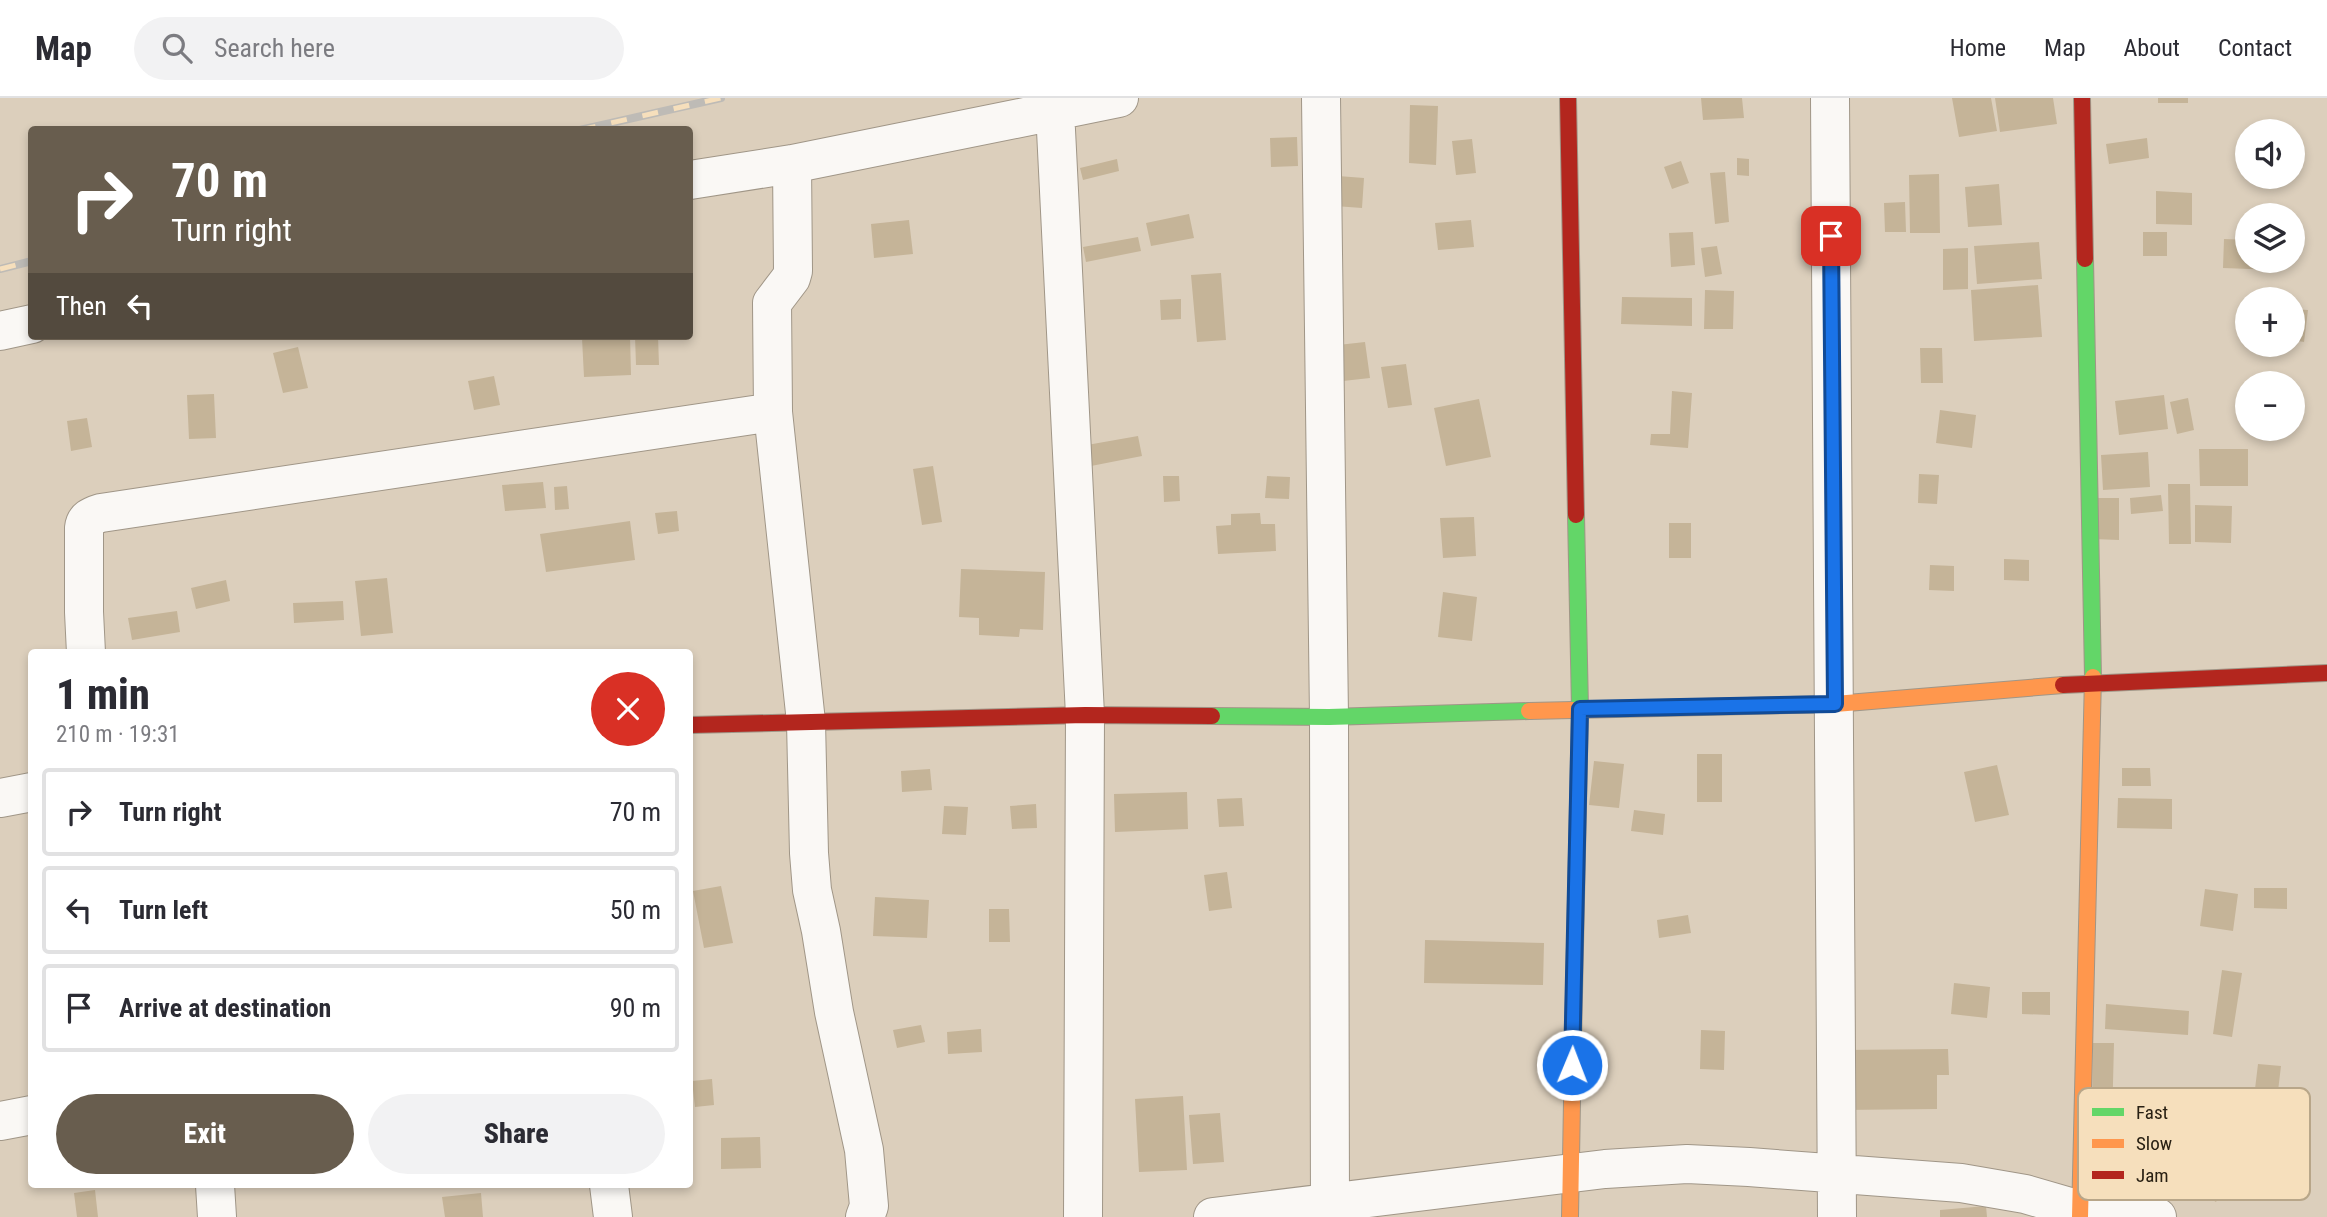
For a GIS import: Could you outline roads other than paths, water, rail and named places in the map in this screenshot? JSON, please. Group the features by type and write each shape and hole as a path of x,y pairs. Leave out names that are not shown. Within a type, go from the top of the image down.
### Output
{"street":[{"path":"693,180 792,164 1119,98"},
{"path":"1321,98 1329,717 1330,1210"},
{"path":"1568,98 1580,709 1570,1217"},
{"path":"1830,98 1837,1217"},
{"path":"2082,98 2093,682 2083,1088"},
{"path":"1055,110 1085,715 1083,1217"},
{"path":"792,164 793,271 791,278 772,303 771,312 773,412 806,722 812,890 834,1012 864,1150 869,1206 865,1217"},
{"path":"0,331 28,325"},
{"path":"86,649 84,528 88,519 101,513 773,412"},
{"path":"693,725 1085,715 1329,717 1835,704 2093,682 2327,673"},
{"path":"0,798 28,793"},
{"path":"0,1121 28,1116"},
{"path":"1213,1217 1330,1210 1605,1169 1687,1164 1961,1183 2025,1195 2080,1213 2157,1217"},
{"path":"215,1188 217,1217"},
{"path":"609,1188 613,1217"}],"railway":[{"path":"598,126 721,98"},
{"path":"0,269 28,262"}]}
